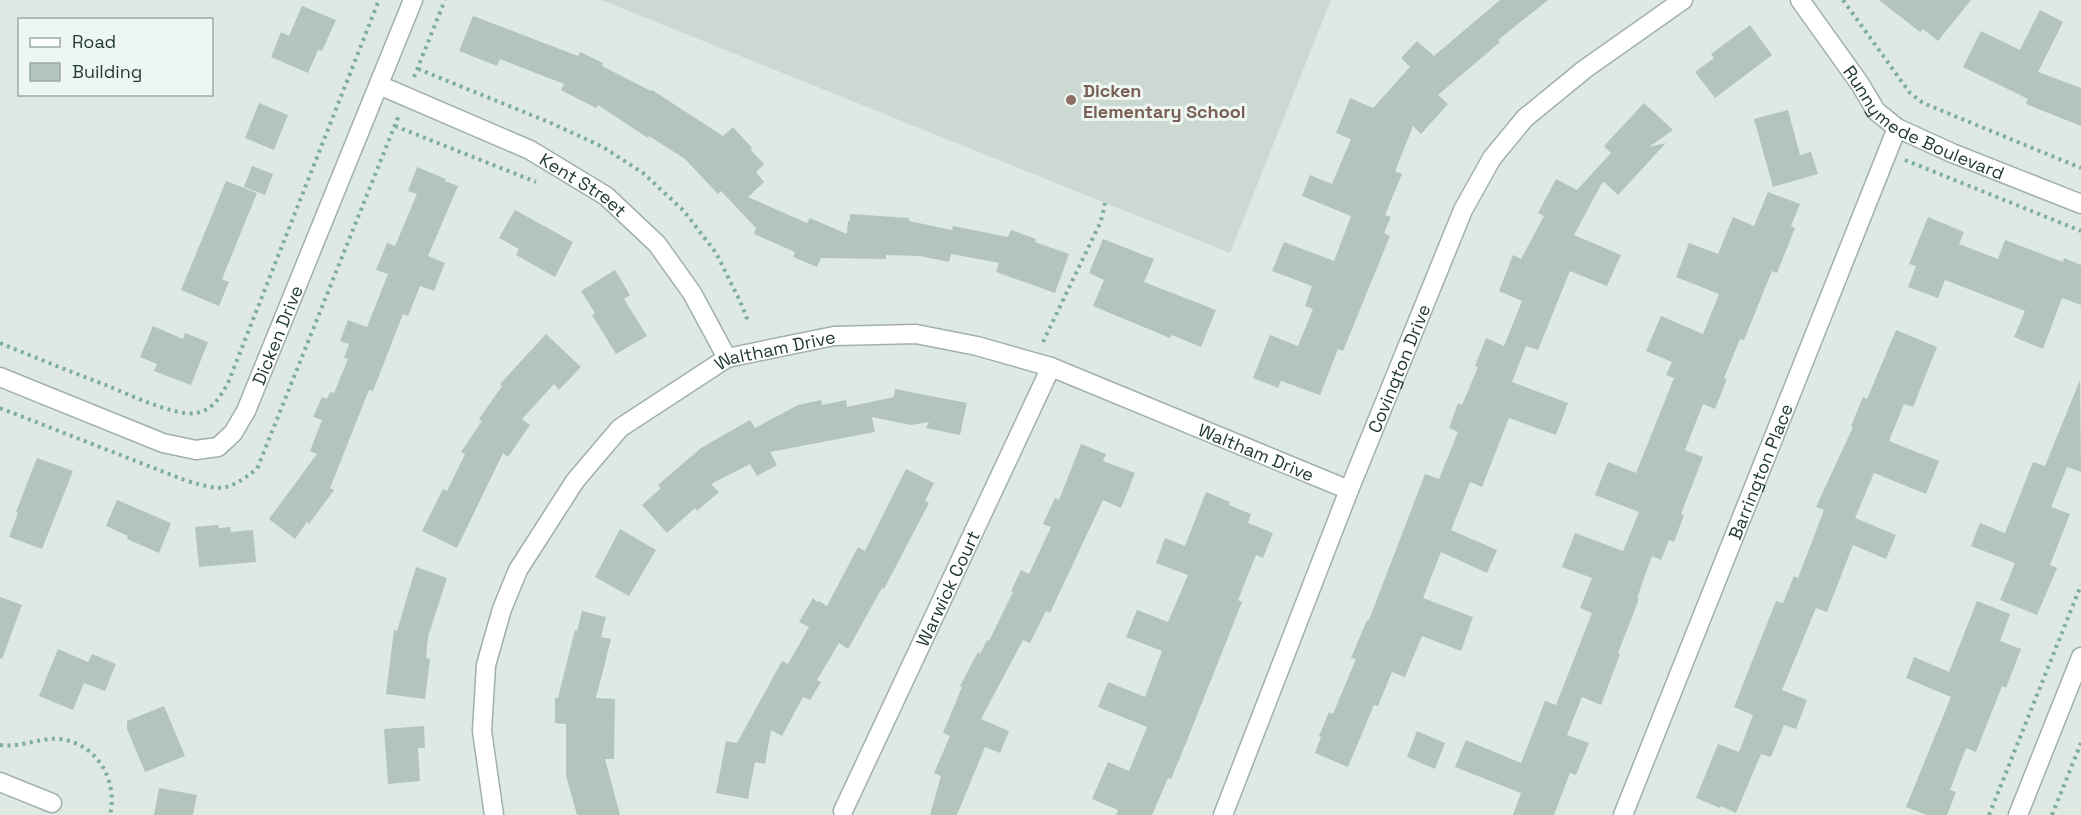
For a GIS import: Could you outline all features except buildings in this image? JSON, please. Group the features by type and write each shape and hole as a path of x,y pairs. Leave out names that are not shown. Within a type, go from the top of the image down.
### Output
{"street":[{"name":"Dicken Drive","path":"0,377 163,444 196,450 218,447 233,433 246,411 413,0"},
{"name":"Covington Drive","path":"1223,815 1349,490 1463,210 1492,158 1526,118 1585,69 1683,0"},
{"name":"Runnymede Boulevard","path":"1800,0 1860,84 1876,111 1897,128 1952,153 2081,204"},
{"name":"Kent Street","path":"379,85 530,150 606,196 657,244 692,293 727,358"},
{"name":"Barrington Place","path":"1623,815 1897,128"},
{"name":"Waltham Drive","path":"494,815 482,732 486,665 502,609 518,570 575,481 620,428 727,358 834,336 916,334 977,346 1042,364 1349,490"},
{"name":"Warwick Court","path":"843,811 1042,364"},
{"path":"2018,815 2081,657"},
{"path":"0,782 52,803"}],"path":[{"path":"0,343 183,414 196,414 209,409 228,383 379,0"},
{"path":"1843,0 1910,93 1923,103 2081,168"},
{"path":"395,126 546,186"},
{"path":"1887,153 2081,231"},
{"path":"1042,364 1101,221 1105,203"},
{"path":"1989,815 2081,585"},
{"path":"0,745 19,746 42,740 60,739 78,744 96,758 110,779 113,800 110,815"},
{"path":"2052,815 2081,743"}],"shaded area":[{"name":"Dicken Elementary School","path":"601,0 1331,0 1230,253"}],"place":[{"name":"Dicken Elementary School","path":"1071,100"}]}
